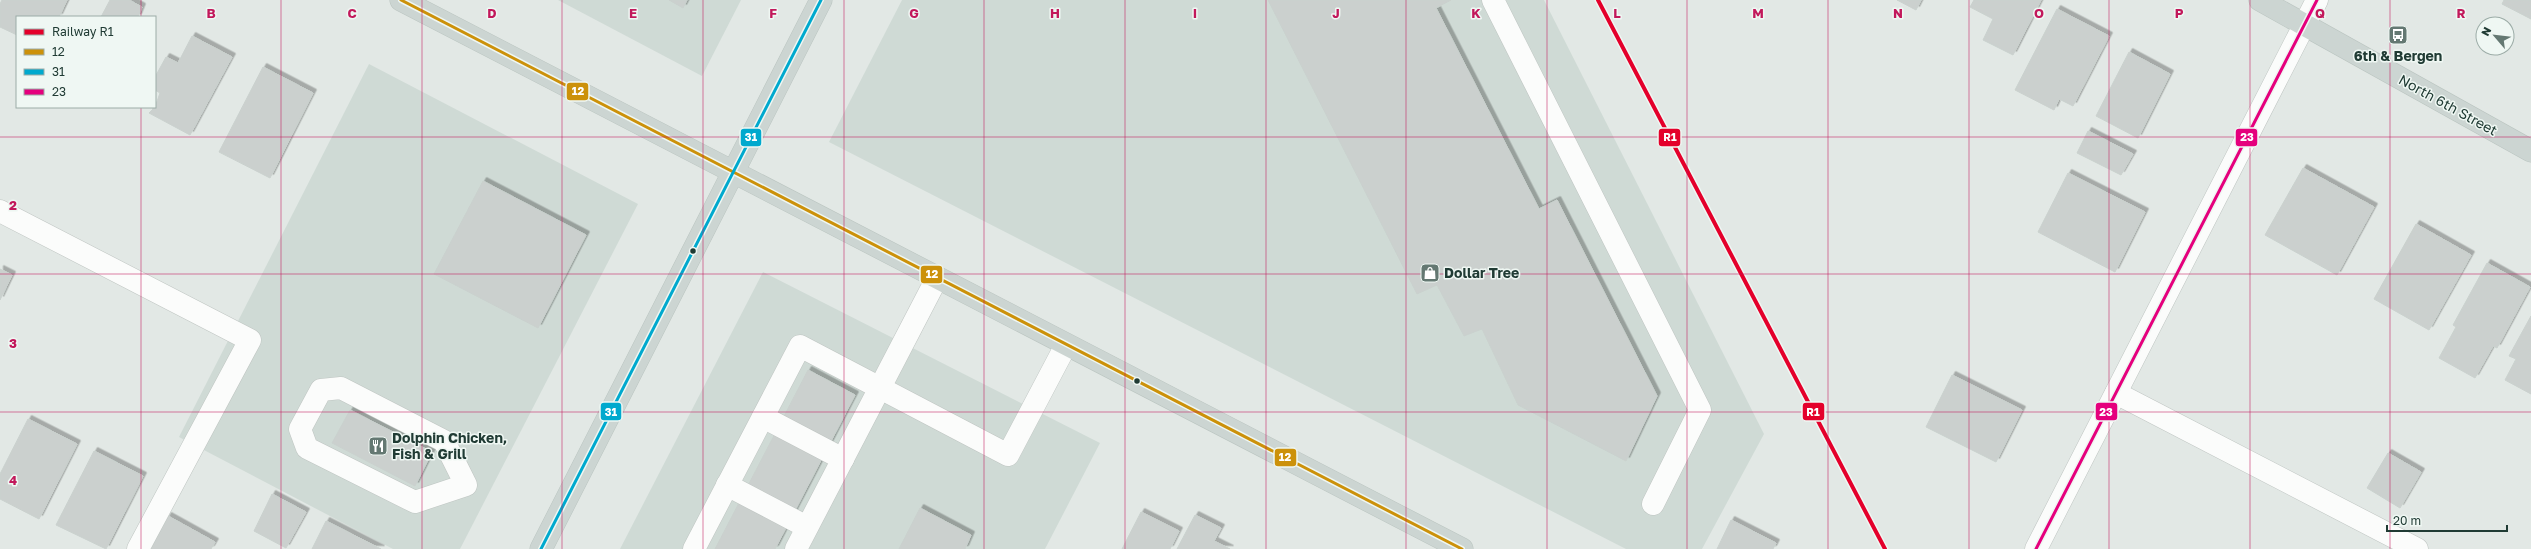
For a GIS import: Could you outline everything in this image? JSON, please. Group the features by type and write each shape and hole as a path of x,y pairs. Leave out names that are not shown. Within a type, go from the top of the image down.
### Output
{"main road":[{"path":"401,0 1462,549"},
{"path":"545,548 733,172 821,0"},
{"name":"North 6th Street","path":"2260,0 2531,151"}],"street":[{"path":"1493,0 1700,410 1653,504"},
{"path":"2036,549 2317,0"},
{"path":"0,211 250,340 138,549"},
{"path":"796,549 937,278"},
{"path":"694,549 800,346 1008,455 1066,345"},
{"path":"341,388 444,441 466,485 415,502 308,448 300,429 321,390 341,388"},
{"path":"2116,393 2417,549"},
{"path":"763,417 843,459"},
{"path":"727,485 807,527"}],"shaded area":[{"path":"558,0 741,0 702,76"},
{"path":"902,0 1544,0 1764,434 1702,549 1626,549 829,142"},
{"path":"369,64 638,204 460,549 393,549 179,437"},
{"path":"763,272 1100,443 1045,549 620,549"}],"building":[{"path":"2,0 67,0 59,16 16,16 16,35 0,27 0,4"},
{"path":"110,0 129,0 142,7 138,16 102,16"},
{"path":"669,0 687,0 683,8"},
{"path":"1268,0 1451,0 1436,8 1539,209 1557,200 1657,396 1626,461 1518,405 1482,329 1464,336 1437,285 1417,294"},
{"path":"1897,0 1921,0 1916,10"},
{"path":"1974,0 2041,0 2013,55 1983,40 1993,19 1970,7"},
{"path":"2504,0 2531,0 2531,19 2502,4"},
{"path":"2057,9 2109,36 2073,106 2059,99 2054,110 2015,90"},
{"path":"192,36 232,57 190,135 149,113 156,108 160,93 156,91 156,75 166,57 178,63"},
{"path":"2129,52 2170,74 2138,138 2096,116"},
{"path":"263,67 313,93 270,178 219,152"},
{"path":"2088,131 2133,154 2121,175 2077,153"},
{"path":"2303,168 2374,207 2337,275 2265,235"},
{"path":"2068,173 2145,212 2115,272 2038,232"},
{"path":"483,181 586,235 538,328 434,274"},
{"path":"2416,224 2471,255 2429,330 2374,299"},
{"path":"2487,263 2530,287 2497,348 2493,346 2475,378 2439,358 2456,327 2453,325"},
{"path":"0,269 12,275 0,300"},
{"path":"2531,316 2531,394 2505,380 2516,359 2509,356"},
{"path":"808,370 855,395 775,549 715,549"},
{"path":"1952,375 2022,410 1996,462 1926,427"},
{"path":"350,410 432,452 415,486 332,443"},
{"path":"28,419 77,444 39,519 0,499 0,474"},
{"path":"94,451 143,476 106,549 56,525"},
{"path":"2388,453 2421,472 2400,508 2367,488"},
{"path":"272,494 306,512 286,548 254,531"},
{"path":"920,508 971,535 965,549 899,549"},
{"path":"1141,512 1179,531 1170,549 1122,549"},
{"path":"1195,515 1221,528 1214,541 1230,549 1177,549"},
{"path":"168,516 215,542 211,549 151,549"},
{"path":"1731,520 1776,543 1773,549 1717,549"},
{"path":"326,521 381,549 312,549"}],"rail line":[{"name":"R1","path":"1598,0 1885,549"}],"transit line":[{"name":"12","path":"401,0 1462,549"},
{"name":"31","path":"541,549 821,0"},
{"name":"23","path":"2036,549 2317,0"}],"place":[{"name":"6th & Bergen","path":"2398,35"},
{"name":"Dollar Tree","path":"1430,273"},
{"name":"Dolphin Chicken, Fish & Grill","path":"378,446"}]}
